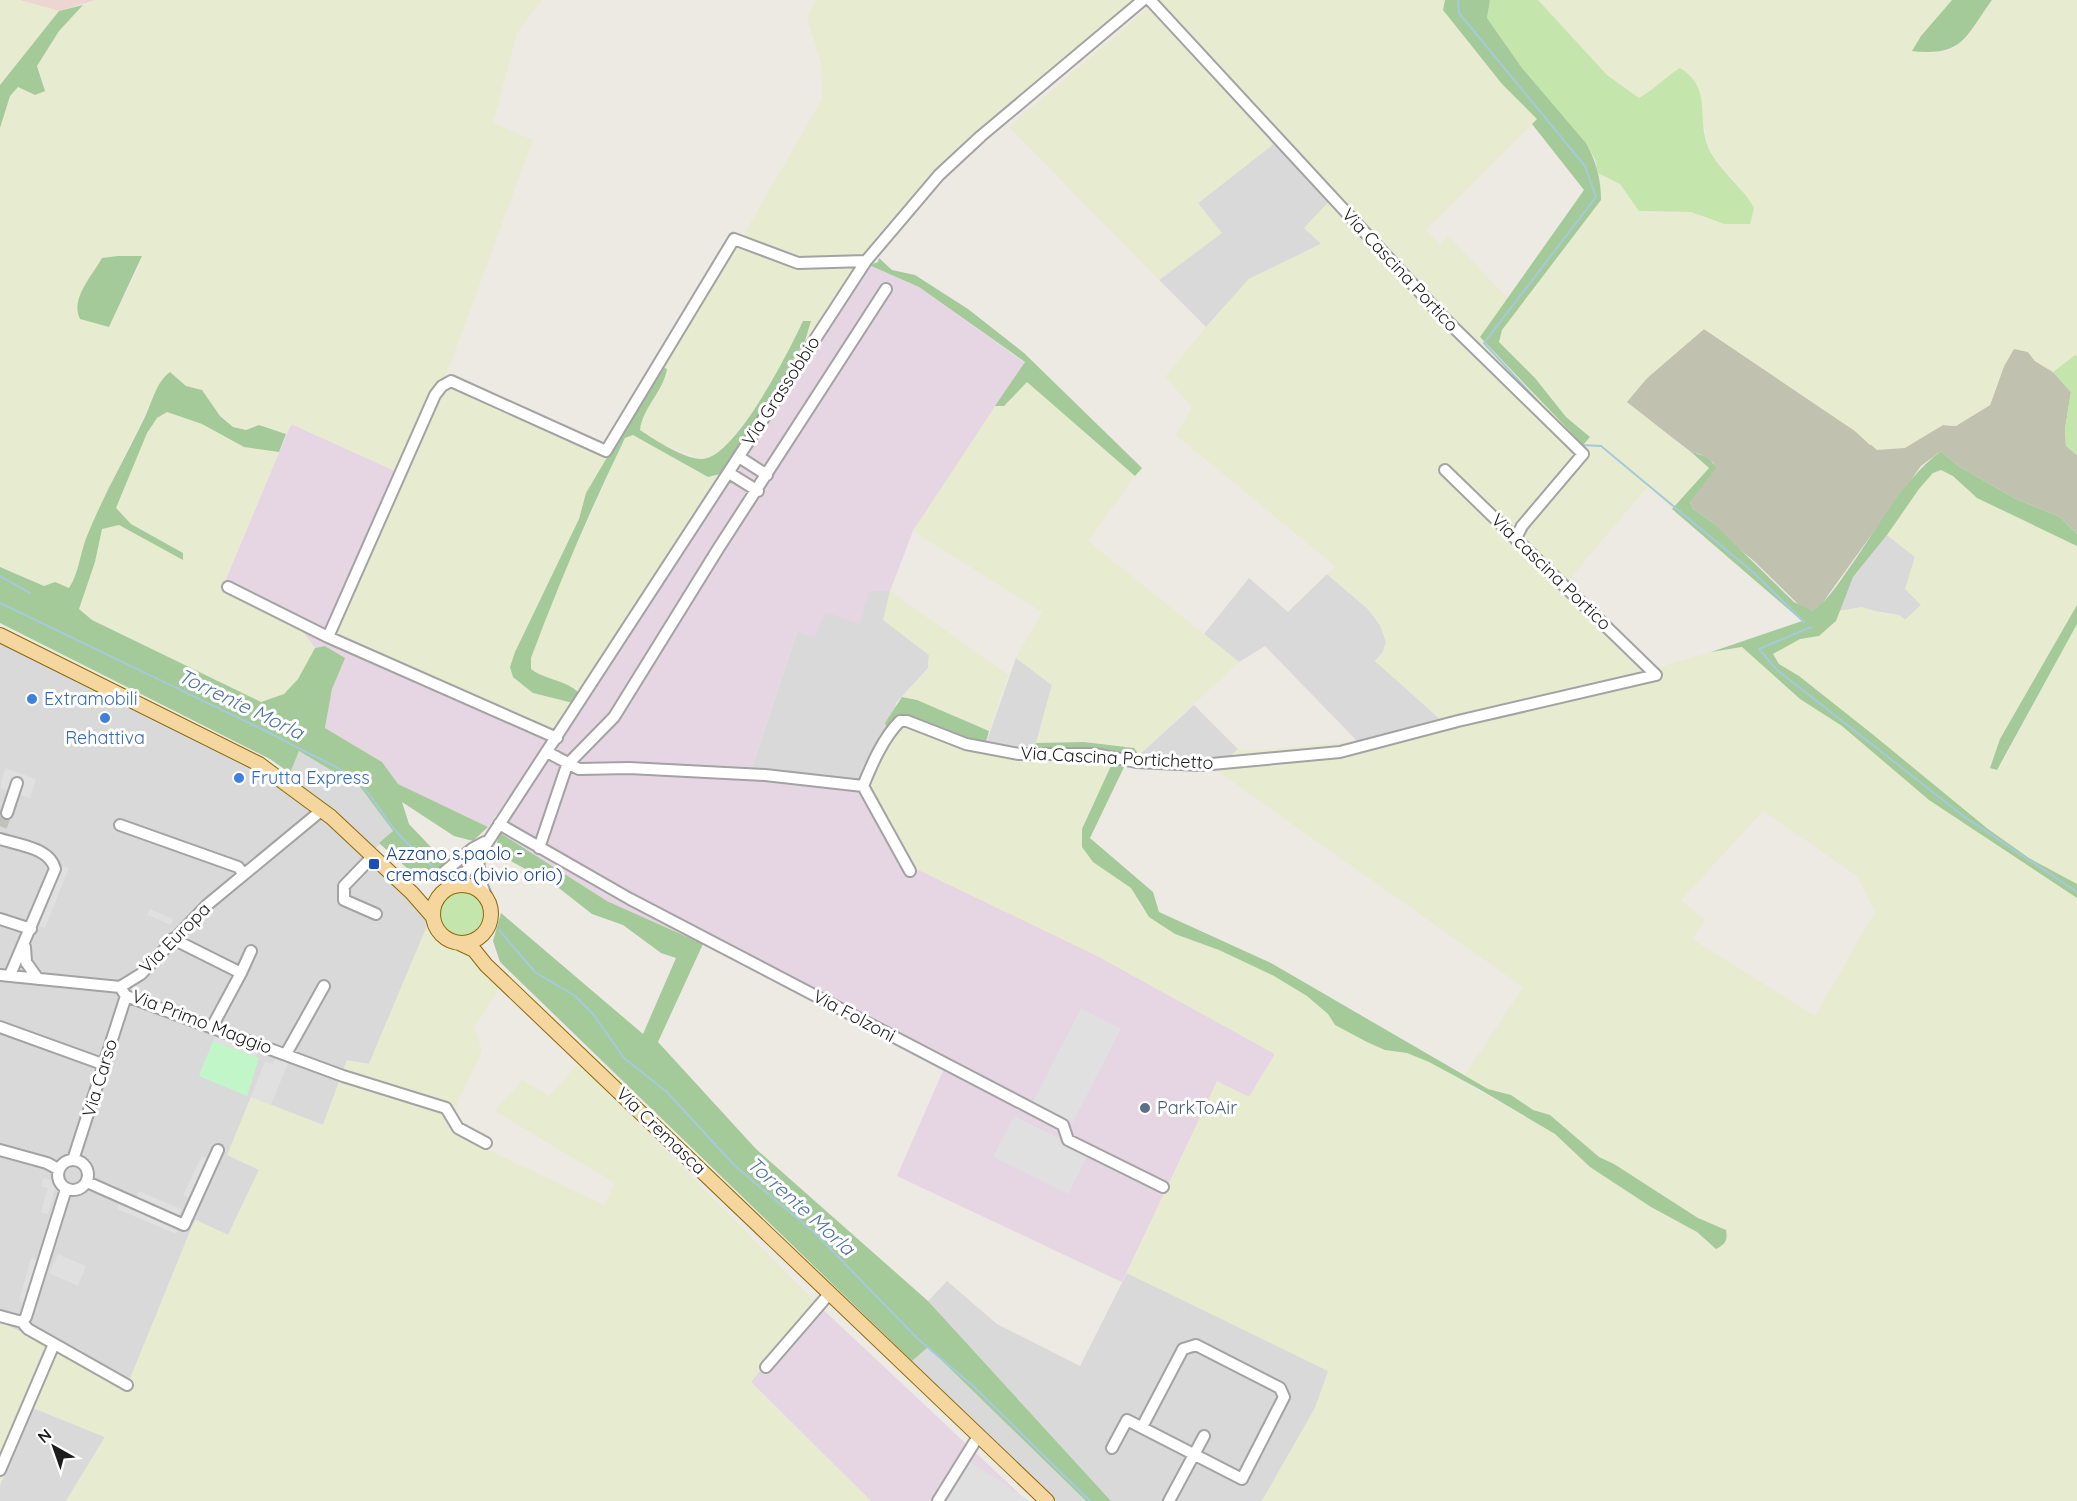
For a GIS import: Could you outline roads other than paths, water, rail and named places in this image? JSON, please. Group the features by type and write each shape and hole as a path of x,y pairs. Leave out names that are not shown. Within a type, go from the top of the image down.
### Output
{"main road":[{"path":"0,635 244,756 322,810 404,885 433,917 440,933 459,943 472,941 484,934 491,918 486,898 472,887 424,892 404,885"},
{"path":"433,917 436,902 450,888"},
{"path":"484,934 492,970"},
{"name":"Via Cremasca","path":"459,943 474,950 492,970 1047,1501"}],"street":[{"name":"Via Grassobbio","path":"450,888 478,857 557,738 866,261 939,175 981,136 1143,0"},
{"name":"Via Cascina Portico","path":"1150,0 1443,317 1583,454 1522,526 1516,538"},
{"path":"328,637 435,395 442,386 452,381 606,451 734,239 798,263 866,261"},
{"path":"539,848 567,765 614,717 718,549 886,290"},
{"path":"739,457 767,475"},
{"name":"Via cascina Portico","path":"1445,470 1656,675"},
{"path":"729,473 758,490"},
{"path":"228,587 328,637 557,738"},
{"name":"Via Cascina Portichetto","path":"863,786 872,764 900,721 907,721 966,744 1019,754 1095,754 1136,762 1202,765 1340,752 1458,721 1656,675"},
{"path":"547,752 567,765 579,769 629,768 765,775 863,786 910,871"},
{"path":"7,813 17,783"},
{"name":"Via Europa","path":"123,992 207,904 322,810"},
{"name":"Via Folzoni","path":"499,824 630,899 1063,1125 1068,1140 1163,1187"},
{"path":"120,825 238,867 244,874"},
{"path":"0,839 46,854 52,860 55,869 25,943 5,975 123,992"},
{"name":"Via Grassobbio","path":"444,872 472,849 488,841"},
{"path":"372,856 344,886 344,900 376,914"},
{"path":"478,857 480,881 486,898"},
{"path":"0,919 31,929"},
{"path":"173,939 241,973"},
{"path":"25,943 26,962 38,979"},
{"path":"212,1027 250,951"},
{"name":"Via Primo Maggio","path":"286,1054 324,986"},
{"name":"Via Primo Maggio","path":"123,992 343,1076 446,1108 458,1128 486,1143"},
{"name":"Via Carso","path":"73,1160 116,1029 123,992"},
{"path":"0,1027 105,1065"},
{"path":"0,1150 47,1163 58,1169"},
{"path":"87,1182 184,1225 218,1150"},
{"path":"73,1160 86,1167 87,1182 80,1189 66,1189 59,1183 58,1169 64,1162 73,1160"},
{"path":"21,1322 26,1317 66,1189"},
{"path":"766,1367 830,1293"},
{"path":"0,1316 21,1322 28,1329 127,1385"},
{"path":"0,1470 2,1458 54,1344"},
{"path":"1112,1448 1126,1420 1242,1479 1284,1396 1280,1388 1196,1345 1183,1348 1142,1427"},
{"path":"938,1501 979,1435"},
{"path":"1169,1501 1204,1436"}],"waterway":[{"path":"1458,0 1459,13 1585,166 1596,197 1484,343 1544,408"},
{"path":"1581,445 1601,446 1754,573 1804,622"},
{"path":"0,576 30,593"},
{"name":"Torrente Morla","path":"0,603 274,735 355,779 395,830 438,872"},
{"path":"1811,627 1759,649 1777,670 1966,818 2077,892"},
{"name":"Torrente Morla","path":"499,930 535,972 575,996 593,1014 624,1058 667,1092 735,1166 815,1233 918,1339 971,1384 1090,1501"}],"tunnel":[{"path":"2,827 7,813"}],"place":[{"name":"Extramobili","path":"32,699"},
{"name":"Rehattiva","path":"105,718"},
{"name":"Frutta Express","path":"239,778"},
{"name":"Azzano s.paolo - cremasca (bivio orio)","path":"374,864"},
{"name":"ParkToAir","path":"1145,1108"}]}
